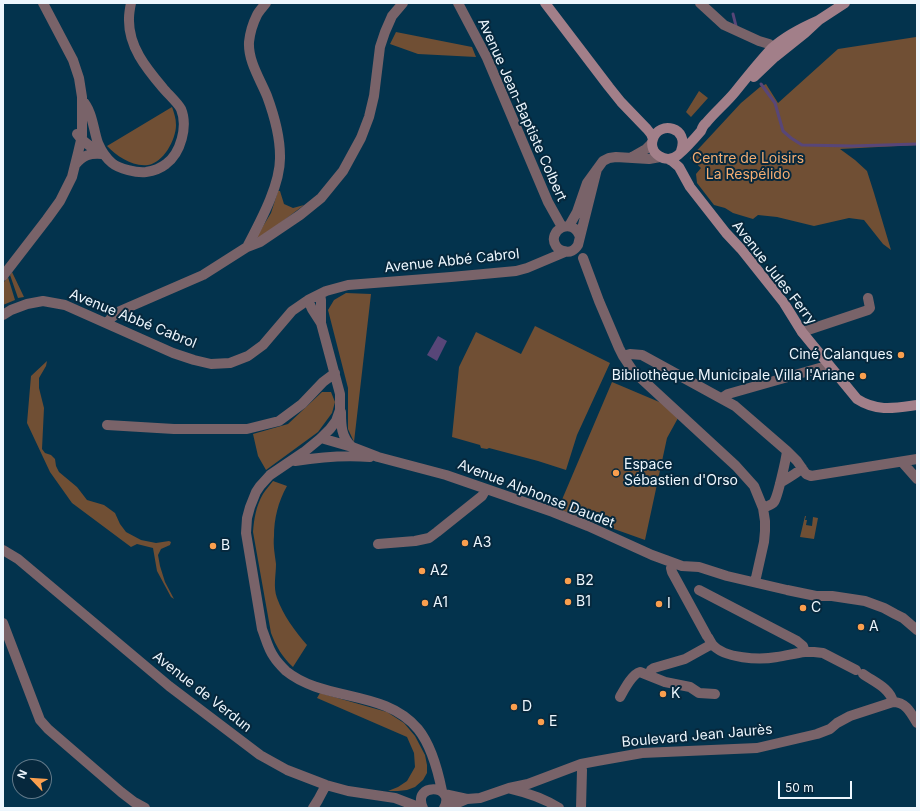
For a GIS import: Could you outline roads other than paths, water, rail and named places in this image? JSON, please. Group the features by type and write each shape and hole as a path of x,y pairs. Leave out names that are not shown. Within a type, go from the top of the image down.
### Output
{"street":[{"path":"3,266 48,208 59,190 69,167 80,133 76,96 67,61 36,3"},
{"path":"3,276 60,201 75,166 80,133 82,100 79,78 73,60 43,3"},
{"path":"80,133 113,164 128,171 141,173 153,171 166,164 176,153 182,140 185,125 181,108 151,74 136,52 131,34 129,18 131,3"},
{"path":"247,247 264,214 278,176 280,156 276,124 267,97 251,59 249,42 257,15 266,3"},
{"path":"107,323 120,311 203,276 247,247 260,242 300,215 321,198 343,171 361,138 369,117 374,96 380,47 392,16 403,3"},
{"name":"Avenue Jean-Baptiste Colbert","path":"458,3 487,58 553,212 565,227"},
{"path":"545,3 621,102 647,128 653,141"},
{"path":"700,3 724,25 776,50"},
{"path":"583,258 575,253 559,249 554,240 556,232 565,227 577,212 587,183 603,161 616,157 649,159 673,158 678,155 758,64 798,30 819,20 845,3"},
{"path":"82,100 92,117 102,154"},
{"path":"664,158 655,152 652,147 656,133 661,129 666,128 686,134 704,125"},
{"path":"80,133 88,128 95,131"},
{"path":"678,132 683,141 681,151"},
{"path":"632,157 646,149 653,141"},
{"path":"75,166 79,160 87,155 102,154"},
{"name":"Avenue Jules Ferry","path":"664,158 672,161 678,167 690,187 784,304 802,332 857,399 867,405 882,408 917,405"},
{"path":"567,252 578,245 596,169"},
{"path":"553,212 560,215 569,215 577,212"},
{"path":"565,227 576,230 580,239 583,258 608,324 623,356 633,371 736,466 754,486 763,508 765,520 764,542 755,582"},
{"name":"Avenue Abbé Cabrol","path":"538,264 554,240"},
{"name":"Avenue Abbé Cabrol","path":"3,315 11,310 27,304 43,301 65,305 173,353 211,364 230,363 248,356 263,345 292,311 301,303 326,291 348,285 516,271 567,252"},
{"path":"320,294 321,323 340,394 340,410 344,437 352,446"},
{"path":"802,332 868,310 870,308 868,298"},
{"path":"308,300 312,310 321,323"},
{"path":"623,356 630,354 642,355 735,406 787,451 804,471 811,476 917,459"},
{"path":"722,398 728,394 823,367 828,364"},
{"path":"106,424 174,429 247,429 279,421 302,404 323,382 335,373"},
{"path":"340,410 334,424 321,438 304,452 270,475 260,486 252,500 247,518 246,533 262,629 274,658 294,677 314,687 378,703 398,712 410,721 419,730 427,742 446,801 445,808"},
{"path":"321,438 334,452 344,456"},
{"name":"Avenue Alphonse Daudet","path":"321,438 352,446 378,457 446,475 560,515 652,555 685,567 699,567 727,576 816,596 824,595 865,602 884,608 916,626"},
{"path":"763,508 769,506 775,501 787,451"},
{"path":"290,461 344,456 378,457"},
{"path":"902,462 917,480"},
{"path":"780,483 787,478 804,471"},
{"path":"378,544 415,541 428,538 482,496 486,489"},
{"name":"Avenue de Verdun","path":"3,542 10,547 18,559"},
{"name":"Avenue de Verdun","path":"3,550 18,559 169,686 260,755 287,770 326,785 348,791 395,798 422,808"},
{"path":"673,563 671,568 672,572 712,644 724,653 766,658 805,652 823,653 860,672 888,691 893,702 905,705 917,723"},
{"path":"699,590 797,641 803,646 805,652"},
{"path":"3,623 40,720 132,805 144,808"},
{"path":"649,675 651,670 654,668 685,659 712,644"},
{"path":"620,697 624,689 637,673 640,672 665,682 690,687 699,693 715,694"},
{"name":"Boulevard Jean Jaurès","path":"467,799 480,798 509,788 528,784 581,764 642,753 757,748 817,734 830,729 843,719 850,716 893,702"},
{"path":"422,808 421,801 433,775 435,764"},
{"path":"581,764 581,808"},
{"path":"312,808 326,785"},
{"name":"Avenue de Verdun","path":"395,798 410,797 434,788 443,793 467,799"},
{"path":"509,788 528,793 559,808"},
{"path":"445,808 467,799"}],"waterway":[{"path":"733,14 736,26"},
{"path":"761,84 775,103 783,131 802,145 852,146 917,144"}],"place":[{"name":"Ciné Calanques","path":"901,355"},
{"name":"Bibliothèque Municipale Villa l'Ariane","path":"863,376"},
{"name":"Espace Sébastien d'Orso","path":"616,473"},
{"name":"A3","path":"465,543"},
{"name":"B","path":"213,546"},
{"name":"A2","path":"422,571"},
{"name":"B2","path":"568,581"},
{"name":"B1","path":"568,602"},
{"name":"A1","path":"425,603"},
{"name":"I","path":"659,604"},
{"name":"C","path":"803,608"},
{"name":"A","path":"861,627"},
{"name":"K","path":"663,694"},
{"name":"D","path":"514,707"},
{"name":"E","path":"541,722"}],"park label":[{"name":"Centre de Loisirs La Respélido","path":"748,168"}]}
